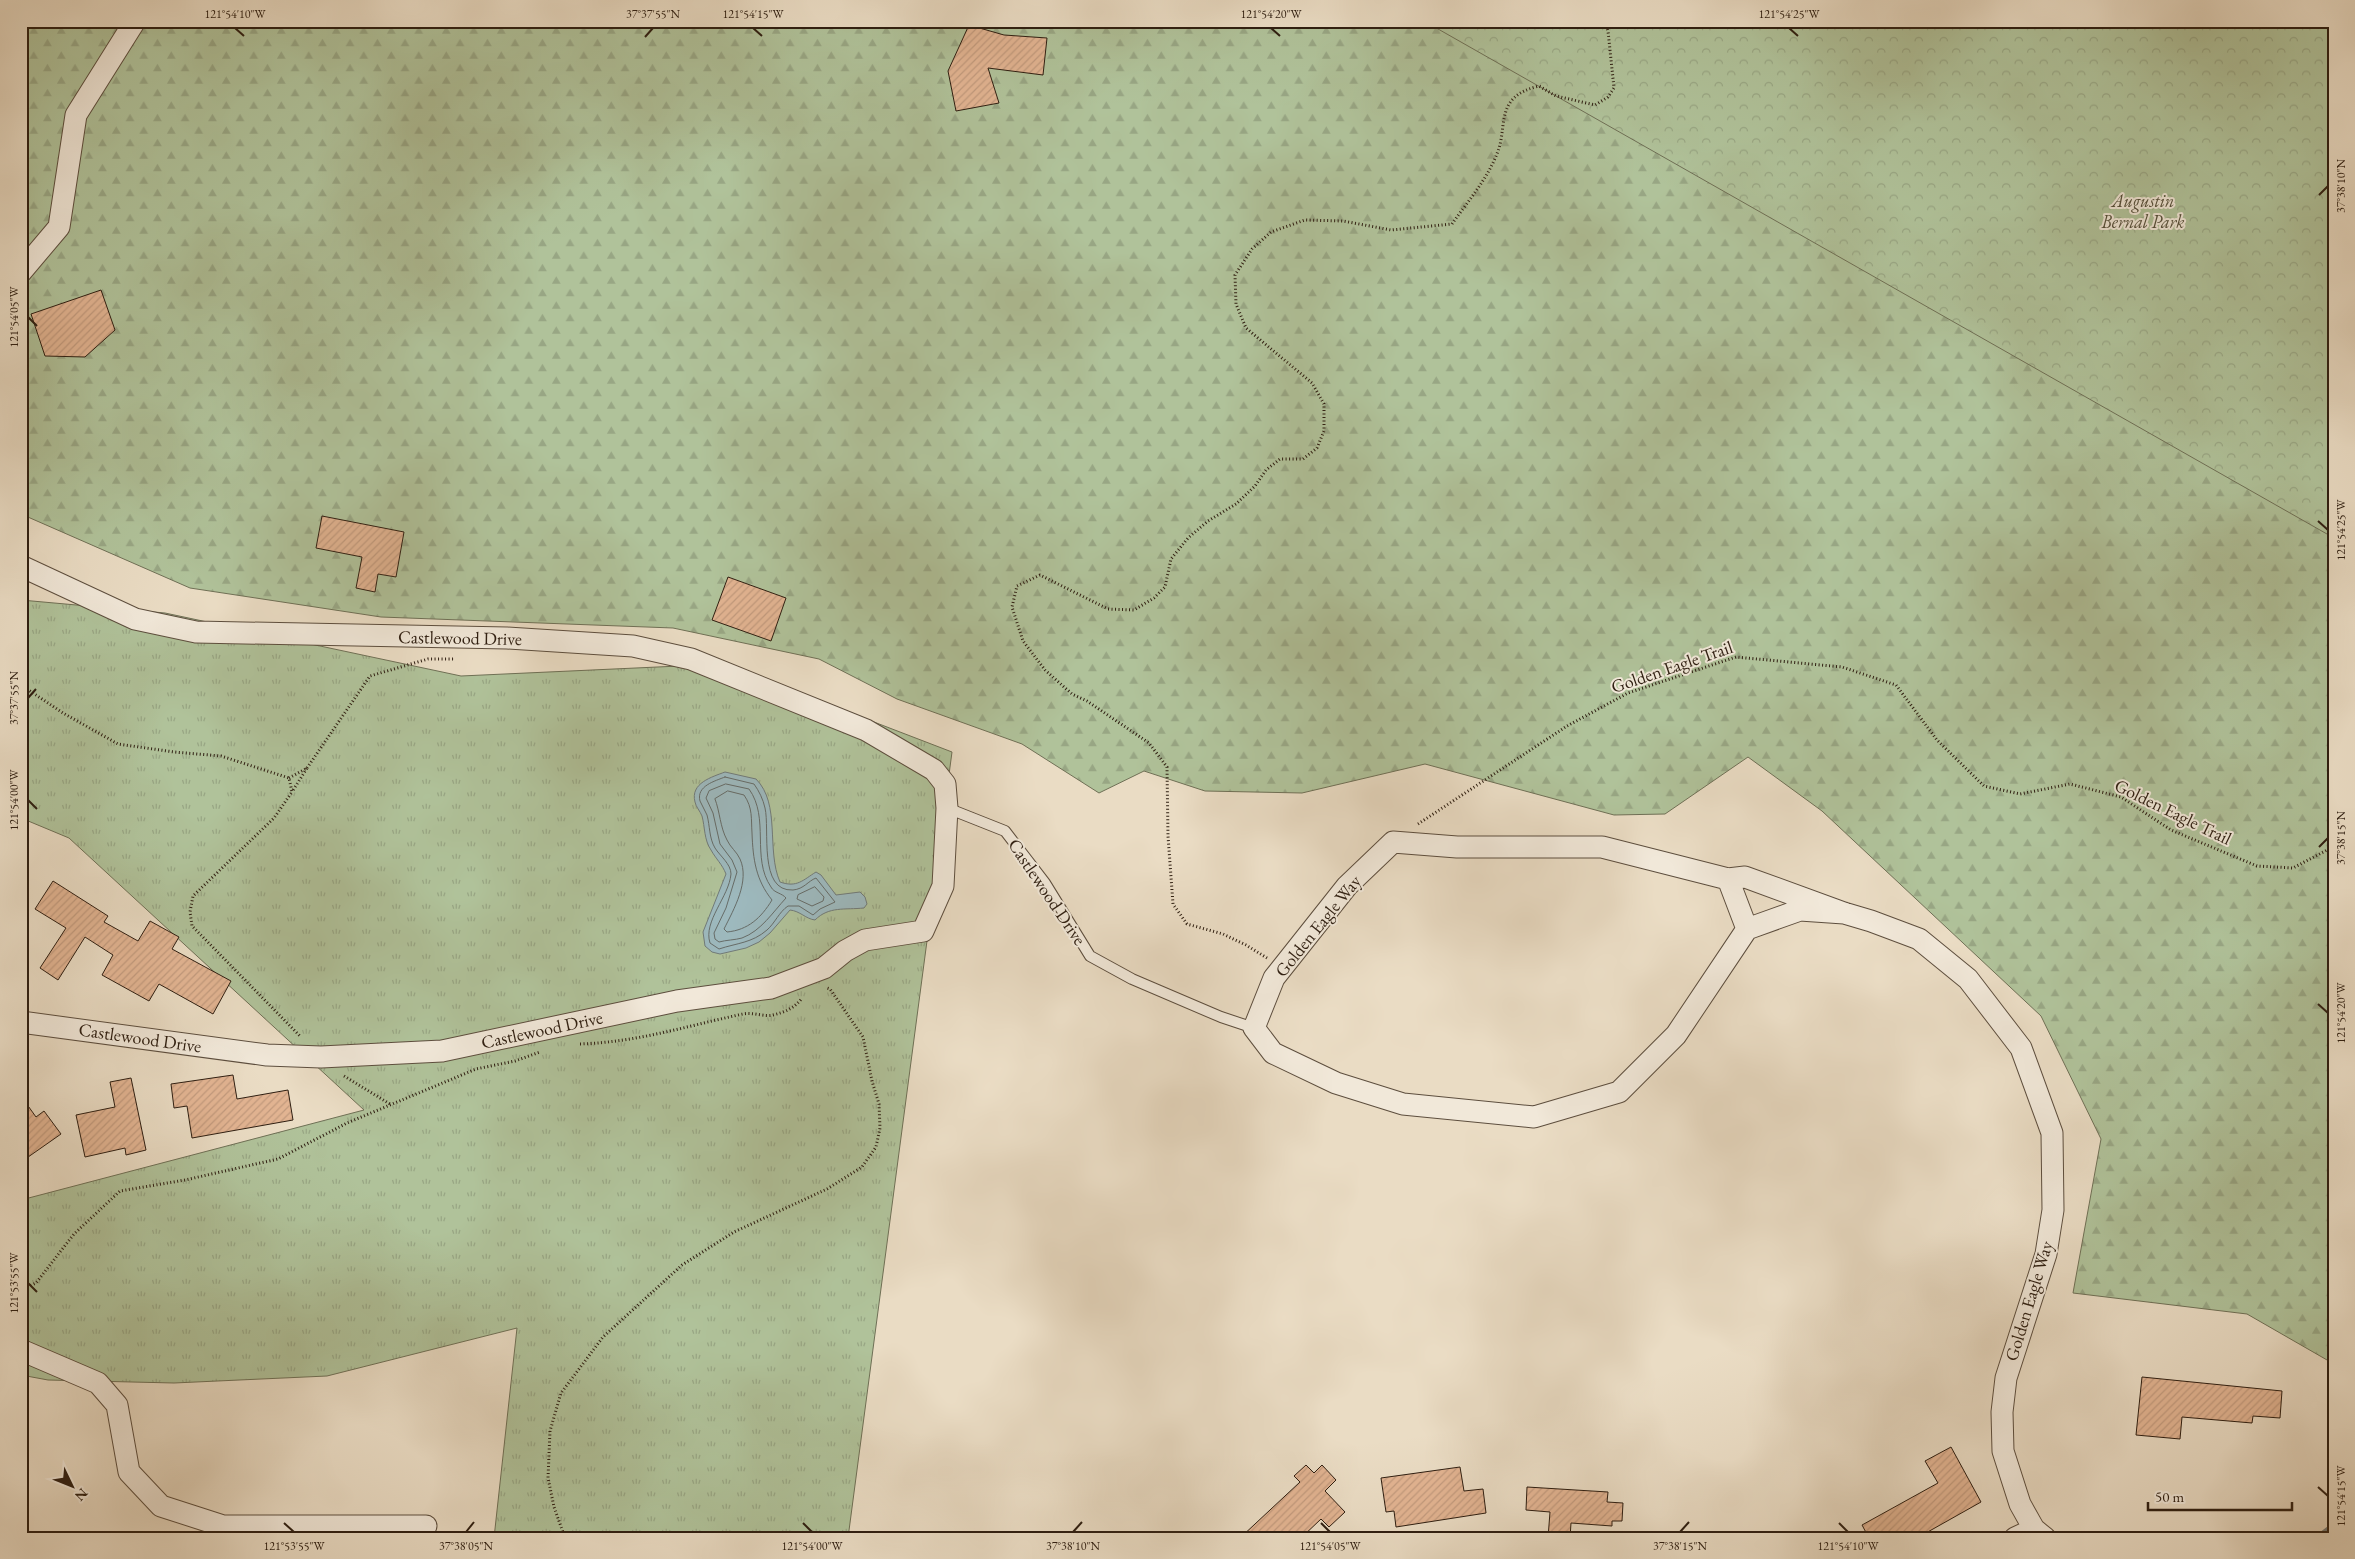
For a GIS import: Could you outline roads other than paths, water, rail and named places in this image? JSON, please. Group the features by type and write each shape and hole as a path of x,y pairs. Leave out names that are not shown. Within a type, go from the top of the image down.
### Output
{"street":[{"path":"21,272 59,227 76,115 136,21"},
{"name":"Castlewood Drive","path":"21,566 135,619 196,632 507,638 633,646 691,659 866,730 934,770 945,784 947,808 943,886 923,931 866,940 845,952 822,978 772,988 677,1001 442,1051 321,1056 267,1055 21,1022"},
{"name":"Golden Eagle Way","path":"1254,1028 1274,978 1347,886 1394,842 1457,848 1602,847 1728,879 1745,877 1844,913 1872,920 1919,939 1968,980 2021,1048 2052,1133 2053,1210 2046,1254 2006,1378 2002,1412 2003,1451 2032,1535"},
{"path":"1254,1028 1274,1053 1336,1083 1404,1104 1534,1117 1619,1092 1676,1035 1746,929 1728,879"},
{"name":"Golden Eagle Way","path":"1746,929 1800,910 1844,913"},
{"path":"21,1350 98,1383 117,1405 129,1472 160,1506 223,1526 426,1526"}],"lane":[{"name":"Castlewood Drive","path":"947,808 1005,831 1044,883 1090,956 1132,979 1221,1017 1254,1028"}],"water":[{"path":"725,772 756,779 764,789 771,814 774,856 780,882 795,884 816,872 821,875 836,895 860,892 865,897 867,904 864,908 826,912 815,920 790,910 770,933 759,942 746,948 720,954 712,952 705,946 703,932 726,874 707,842 702,816 694,795 699,785 703,782"}],"waterway":[{"path":"2317,1538 2334,1525"}],"park label":[{"name":"Augustin Bernal Park","path":"2143,211"}]}
